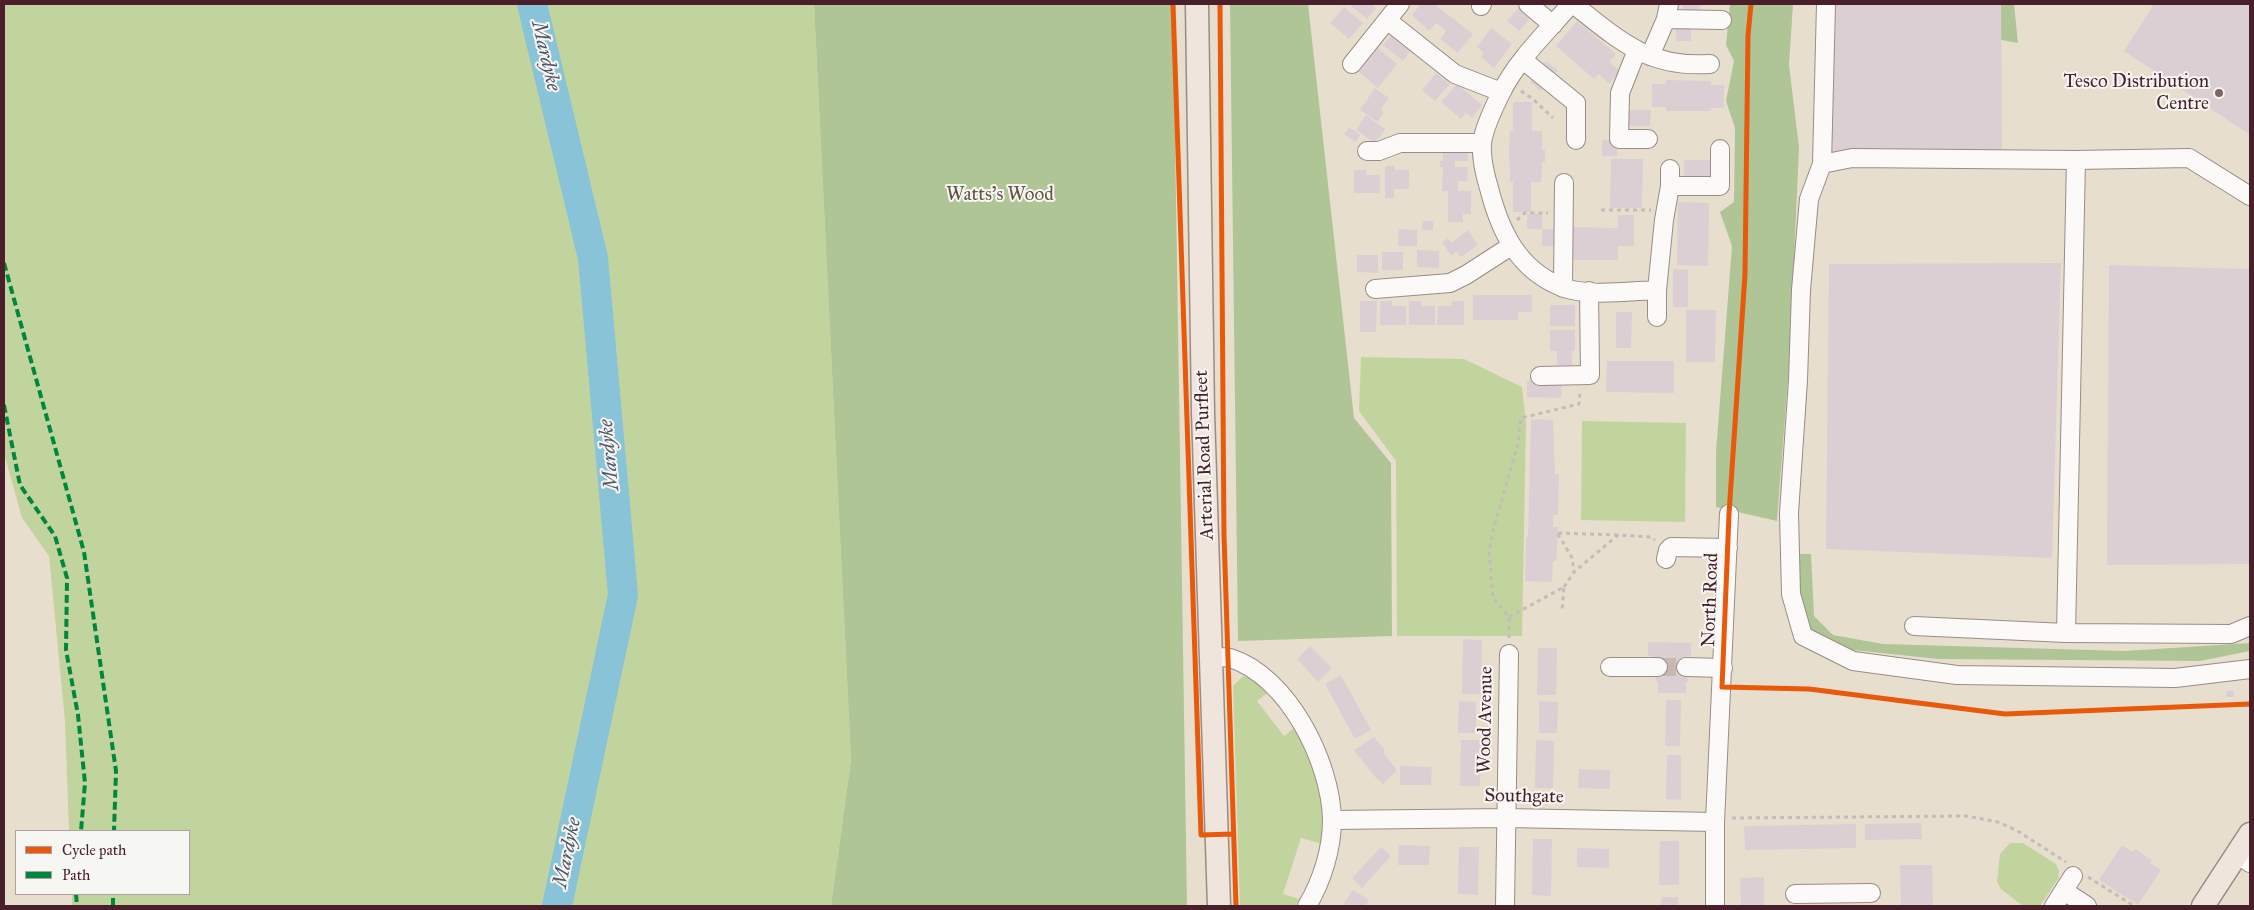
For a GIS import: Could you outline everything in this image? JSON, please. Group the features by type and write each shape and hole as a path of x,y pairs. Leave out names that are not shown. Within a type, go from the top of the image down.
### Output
{"main road":[{"name":"Arterial Road Purfleet","path":"1197,4 1202,402 1219,906"},
{"path":"2203,906 2244,858 2250,834"}],"street":[{"path":"1352,64 1400,4"},
{"path":"1528,4 1553,25"},
{"path":"1657,290 1589,291 1563,288 1534,272 1508,240 1497,218 1485,175 1482,143 1504,88 1523,60 1572,4 1627,46 1644,53 1690,65 1710,64"},
{"path":"1826,4 1822,164 1809,199 1808,208 1801,290 1790,512 1791,594 1803,636 1853,661 1957,675 2175,678 2250,668"},
{"path":"1648,139 1619,139 1620,93 1667,11 1722,20"},
{"path":"1387,20 1455,74 1504,88"},
{"path":"1523,60 1576,104 1576,140"},
{"path":"1367,151 1379,151 1400,143 1482,143"},
{"path":"1657,318 1657,290 1670,178 1720,186 1720,149"},
{"path":"1822,164 1852,158 2076,160 2190,158 2250,196"},
{"path":"2066,633 2076,160"},
{"path":"1563,288 1564,183"},
{"path":"1374,289 1450,283 1466,275 1508,240"},
{"path":"1540,376 1590,375 1589,291"},
{"name":"North Road","path":"1715,906 1715,820 1729,514"},
{"path":"1667,555 1677,547 1728,548"},
{"path":"1914,626 2066,633 2232,634 2250,626"},
{"name":"Wood Avenue","path":"1505,906 1509,654"},
{"path":"1211,658 1228,657 1266,678 1296,715 1311,740 1322,766 1329,793 1332,820 1327,859 1313,896 1307,906"},
{"path":"1610,667 1658,667"},
{"path":"1686,667 1723,668"},
{"name":"Southgate","path":"1332,820 1506,818 1715,820"},
{"path":"2054,906 2077,872"},
{"path":"2064,891 2087,906"},
{"path":"1795,894 1850,900 1871,893"}],"path":[{"path":"1504,88 1533,99 1552,118"},
{"path":"1602,210 1666,210"},
{"path":"1508,240 1525,213 1552,212"},
{"path":"1509,654 1509,617 1493,598 1489,552 1493,531 1518,443 1521,418 1579,404 1580,375"},
{"path":"1574,572 1572,558 1558,533 1651,537 1667,555"},
{"path":"1509,617 1564,587 1574,572 1618,535"},
{"path":"1562,611 1564,587"},
{"path":"1715,820 1966,816 1998,822 2016,830 2077,872 2134,906"}],"green space":[{"path":"4,4 814,4 851,760 831,906 72,906 72,895 190,895 190,830 69,830 65,721 49,556 22,518 4,453"},
{"name":"Watts's Wood","path":"814,4 1173,4 1187,906 831,906 851,760"},
{"path":"1230,4 1308,4 1354,418 1391,463 1392,636 1238,641"},
{"path":"1730,4 1793,4 1789,65 1799,147 1790,351 1777,521 1716,507 1716,452 1732,246 1720,212 1734,202 1735,128 1726,101 1734,61 1726,45"},
{"path":"1991,4 2014,4 2018,43 1990,38"},
{"path":"1361,357 1464,359 1522,387 1526,424 1522,636 1397,636 1396,461 1359,411"},
{"path":"1582,421 1686,423 1685,522 1581,520"},
{"path":"1800,554 1811,554 1814,616 1833,635 1883,644 2125,651 2250,643 2250,651 2200,661 1938,659 1834,648 1813,634 1800,606"},
{"path":"1243,676 1252,678 1269,692 1257,701 1284,736 1299,724 1326,802 1322,844 1301,838 1283,894 1299,899 1295,906 1240,906 1233,686"},
{"path":"2010,843 2023,843 2056,864 2059,871 2058,879 2040,906 2023,906 2001,889 1997,882 2000,854"}],"building":[{"path":"1349,4 1371,4 1376,8 1367,19"},
{"path":"1421,4 1434,4 1473,34 1458,53 1440,39 1446,31 1436,23 1429,31 1412,15"},
{"path":"1522,4 1534,14 1519,31 1507,21"},
{"path":"1683,4 1700,4 1699,12 1683,12"},
{"path":"1833,4 2001,4 2002,157 1829,158"},
{"name":"Tesco Distribution Centre","path":"2154,4 2250,4 2250,135 2124,51"},
{"path":"1344,7 1363,23 1349,39 1330,23"},
{"path":"1577,21 1616,54 1609,62 1620,71 1609,84 1599,74 1594,79 1556,46"},
{"path":"1676,25 1691,25 1691,41 1676,41"},
{"path":"1491,28 1512,44 1494,68 1481,57 1484,53 1477,47"},
{"path":"1392,34 1411,50 1403,61 1383,45"},
{"path":"1378,48 1397,64 1378,88 1359,72"},
{"path":"1546,61 1558,70 1552,77 1541,67"},
{"path":"1436,73 1450,84 1435,101 1422,90"},
{"path":"1536,74 1547,83 1541,91 1530,82"},
{"path":"1666,80 1711,81 1711,85 1724,85 1724,108 1711,108 1711,111 1666,111 1666,107 1652,107 1652,84 1666,84"},
{"path":"1457,84 1482,105 1472,118 1466,113 1461,119 1441,102"},
{"path":"1375,88 1389,98 1381,109 1384,112 1378,122 1360,110"},
{"path":"1513,102 1532,102 1532,131 1542,131 1542,150 1545,150 1545,162 1542,162 1541,182 1531,182 1531,212 1513,212 1513,182 1510,182 1509,149 1510,131 1513,131"},
{"path":"1629,110 1651,110 1650,126 1629,126"},
{"path":"1366,115 1385,129 1375,143 1356,130"},
{"path":"1349,127 1360,135 1356,142 1344,134"},
{"path":"1602,140 1618,140 1617,156 1602,156"},
{"path":"1443,148 1468,148 1468,161 1455,161 1455,167 1468,167 1467,181 1458,181 1458,191 1471,191 1471,214 1463,214 1463,222 1448,222 1448,191 1442,191 1443,167 1440,167 1440,161 1443,161"},
{"path":"1611,159 1643,159 1642,208 1610,208"},
{"path":"1684,160 1712,160 1712,176 1684,176"},
{"path":"1385,166 1395,166 1395,170 1409,170 1409,189 1394,189 1394,198 1385,198"},
{"path":"1354,170 1366,170 1366,175 1380,175 1380,193 1354,193"},
{"path":"1678,202 1709,203 1708,266 1677,265"},
{"path":"1527,214 1542,214 1542,229 1527,229"},
{"path":"1618,215 1634,215 1634,246 1618,246 1618,260 1569,260 1567,227 1618,228"},
{"path":"1423,221 1433,221 1433,230 1422,230"},
{"path":"1399,229 1417,230 1417,246 1398,246"},
{"path":"1542,229 1558,230 1558,246 1542,246"},
{"path":"1468,230 1478,245 1461,257 1457,251 1451,255 1442,242 1448,238 1451,243"},
{"path":"1417,250 1439,251 1439,268 1417,267"},
{"path":"1382,252 1403,252 1403,270 1382,270"},
{"path":"1357,255 1378,255 1378,273 1357,272"},
{"path":"2061,263 2052,558 1826,549 1829,264"},
{"path":"2109,265 2250,269 2250,564 2107,565"},
{"path":"1673,269 1688,270 1688,307 1673,307"},
{"path":"1473,295 1532,295 1532,312 1518,312 1518,320 1473,320"},
{"path":"1360,301 1377,301 1376,332 1360,332"},
{"path":"1380,301 1392,301 1392,306 1406,306 1406,325 1380,325"},
{"path":"1409,301 1421,301 1421,306 1435,306 1435,325 1409,325"},
{"path":"1452,301 1464,301 1464,325 1437,325 1438,306 1452,306"},
{"path":"1550,305 1575,305 1575,326 1550,326"},
{"path":"1686,310 1716,310 1715,362 1686,362"},
{"path":"1616,312 1632,312 1631,348 1616,348"},
{"path":"1550,330 1575,330 1575,351 1572,351 1572,365 1557,365 1557,351 1550,351"},
{"path":"1607,361 1674,361 1674,393 1606,392"},
{"path":"1527,381 1562,381 1561,398 1527,397"},
{"path":"1531,419 1553,420 1555,474 1559,474 1558,515 1553,515 1553,527 1558,527 1558,533 1556,561 1553,561 1552,582 1525,581"},
{"path":"1463,639 1482,640 1481,694 1462,694"},
{"path":"1648,642 1691,643 1691,656 1686,656 1688,682 1686,682 1686,693 1658,693 1658,681 1656,681 1653,656 1648,656"},
{"path":"1310,646 1332,668 1318,682 1297,659"},
{"path":"1538,648 1557,648 1556,695 1537,695"},
{"path":"1341,675 1371,730 1355,739 1325,684"},
{"path":"2227,691 2234,691 2234,697 2226,697"},
{"path":"1666,700 1681,700 1680,746 1665,746"},
{"path":"1459,701 1476,702 1476,733 1458,733"},
{"path":"1539,701 1558,702 1557,733 1539,733"},
{"path":"1374,737 1385,750 1383,753 1397,770 1383,784 1354,750"},
{"path":"1461,740 1481,740 1480,786 1460,786"},
{"path":"1536,740 1554,741 1553,788 1535,788"},
{"path":"1667,755 1681,755 1681,800 1666,799"},
{"path":"1400,766 1432,767 1431,785 1400,785"},
{"path":"1579,769 1610,770 1610,789 1578,788"},
{"path":"1921,823 1922,839 1865,840 1865,824"},
{"path":"1856,824 1856,848 1745,850 1744,826"},
{"path":"1533,839 1552,839 1551,896 1532,895"},
{"path":"1660,841 1679,841 1679,885 1659,885"},
{"path":"1399,845 1430,846 1429,865 1398,865"},
{"path":"2122,845 2133,852 2135,849 2152,860 2150,863 2161,870 2138,905 2099,880"},
{"path":"1381,847 1391,856 1362,888 1352,878"},
{"path":"1459,847 1479,847 1478,895 1458,894"},
{"path":"1577,848 1609,849 1609,868 1577,867"},
{"path":"1900,865 1932,865 1933,906 1901,906"},
{"path":"1764,877 1764,906 1741,906 1740,878"},
{"path":"1353,890 1369,900 1365,906 1342,906"},
{"path":"1662,897 1678,897 1678,906 1661,906"}],"waterway":[{"name":"Mardyke","path":"532,4 593,258 623,595 557,906"}],"tunnel":[{"path":"1658,667 1686,667"}],"marked path":[{"path":"4,263 84,552 116,771 114,830"},
{"path":"4,405 20,485 55,536 67,578 66,650 78,715 85,783 81,830"},
{"path":"76,895 77,906"},
{"path":"113,895 113,906"}],"cycle path":[{"path":"1173,4 1201,835 1233,834"},
{"path":"1220,4 1224,535 1236,906"},
{"path":"1751,4 1748,36 1745,274 1729,514 1722,687 1809,689 2005,714 2250,704"}],"place":[{"name":"Tesco Distribution Centre","path":"2219,93"}]}
